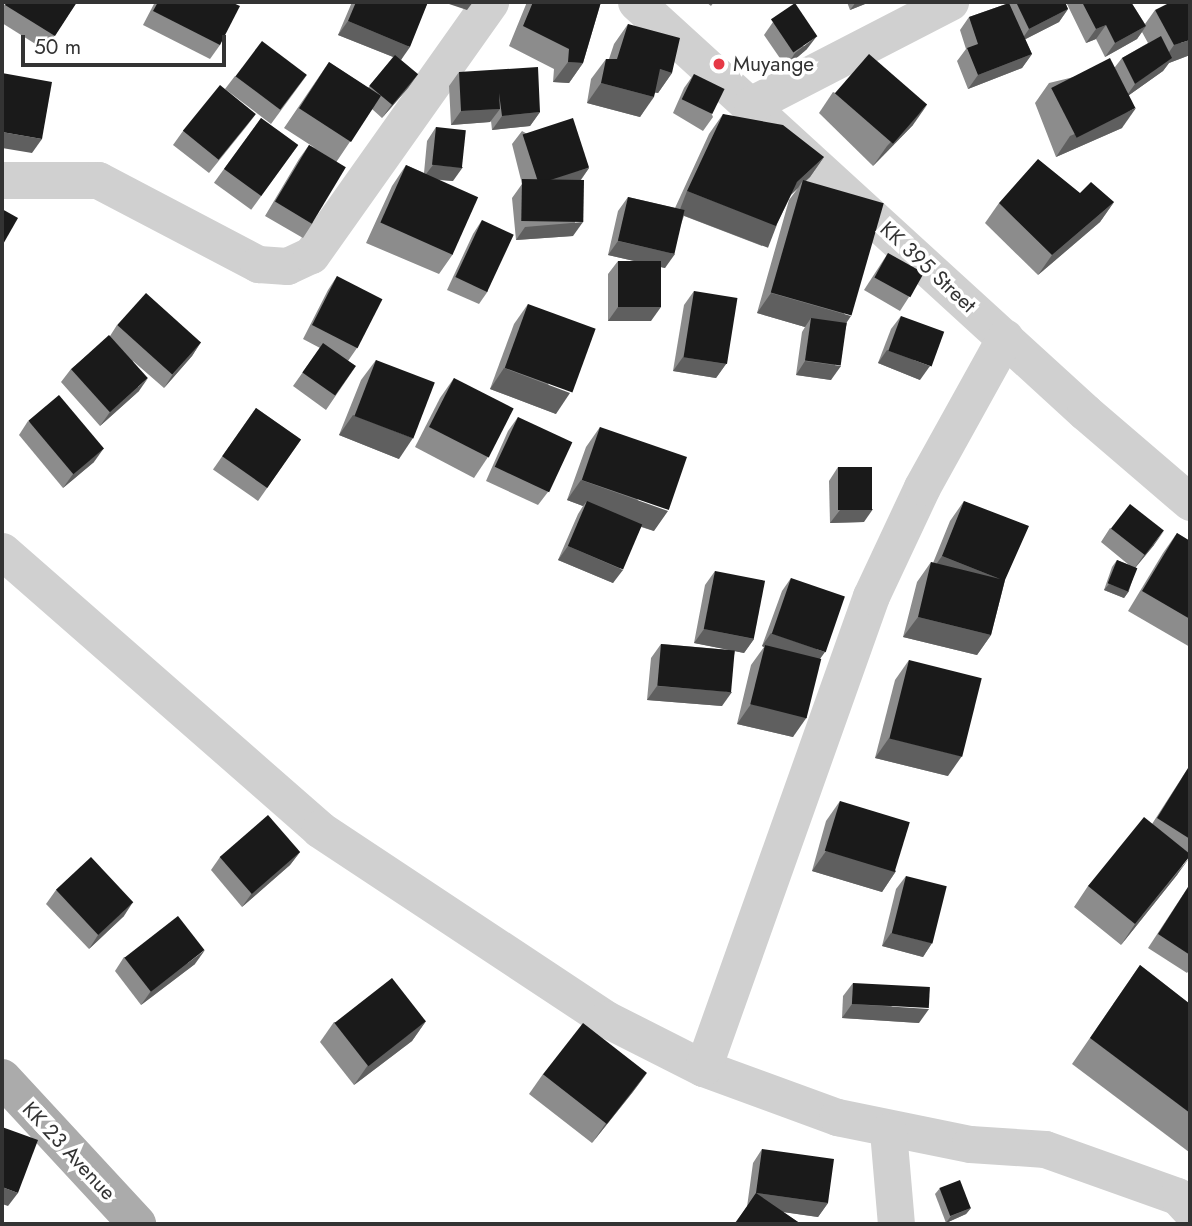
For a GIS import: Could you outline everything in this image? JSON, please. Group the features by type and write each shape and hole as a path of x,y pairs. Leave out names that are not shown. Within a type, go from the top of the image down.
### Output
{"main road":[{"name":"KK 23 Avenue","path":"2,1078 137,1224"}],"street":[{"path":"2,180 98,180 258,264 287,266 311,255 490,2"},
{"name":"KK 395 Street","path":"636,2 1190,502"},
{"path":"752,104 950,2"},
{"path":"703,1068 872,596 922,487 1005,337"},
{"path":"2,551 318,830 606,1018 703,1068 837,1117 888,1130 970,1144 1045,1149 1177,1196 1190,1210"},
{"path":"888,1130 896,1224"}],"building":[{"path":"7,2 77,2 55,36 5,5"},
{"path":"158,2 231,2 240,6 220,45 153,11"},
{"path":"356,2 428,2 410,47 348,21"},
{"path":"533,2 601,2 583,63 568,62 569,49 523,26"},
{"path":"1016,2 1065,2 1068,9 1029,29"},
{"path":"1082,2 1131,2 1146,26 1115,43 1106,25 1096,29"},
{"path":"1171,2 1190,2 1190,40 1174,45 1155,10"},
{"path":"795,3 817,36 793,52 771,19"},
{"path":"1009,3 1032,54 978,75 967,48 978,44 969,17"},
{"path":"628,24 680,38 672,73 660,69 654,97 601,83 606,59 617,59"},
{"path":"1161,36 1172,58 1135,84 1122,58"},
{"path":"262,41 307,75 280,110 236,76"},
{"path":"869,54 927,105 893,144 835,93"},
{"path":"395,55 418,74 392,105 369,86"},
{"path":"1110,58 1135,108 1077,138 1051,88"},
{"path":"329,62 381,96 351,142 299,108"},
{"path":"538,67 540,112 502,116 499,93 500,109 461,111 459,72"},
{"path":"2,73 52,82 42,139 2,132"},
{"path":"694,74 725,89 712,114 682,99"},
{"path":"220,85 256,114 219,160 183,131"},
{"path":"723,114 783,125 824,157 797,182 776,226 687,191"},
{"path":"261,118 298,145 261,196 224,169"},
{"path":"573,118 589,167 539,184 523,134"},
{"path":"436,127 466,130 462,168 432,165"},
{"path":"309,145 346,167 312,224 275,202"},
{"path":"1038,159 1080,193 1091,182 1114,202 1052,255 999,203"},
{"path":"406,165 478,197 453,255 380,223"},
{"path":"522,179 584,180 583,222 521,221"},
{"path":"803,180 884,203 851,316 771,292"},
{"path":"628,197 685,210 674,254 618,241"},
{"path":"2,209 18,218 2,246"},
{"path":"482,220 514,235 487,292 455,277"},
{"path":"888,253 924,273 910,297 874,277"},
{"path":"618,261 661,261 661,307 618,307"},
{"path":"337,276 382,299 357,348 312,325"},
{"path":"694,291 737,298 727,364 684,357"},
{"path":"146,293 201,343 172,374 117,325"},
{"path":"528,304 596,329 572,393 505,368"},
{"path":"901,316 944,332 932,367 888,351"},
{"path":"811,318 847,323 841,366 805,361"},
{"path":"109,335 148,378 110,412 71,369"},
{"path":"323,343 356,366 335,395 302,372"},
{"path":"376,360 435,383 413,439 354,416"},
{"path":"454,378 514,408 489,457 429,427"},
{"path":"59,395 104,449 73,474 28,421"},
{"path":"256,408 301,440 267,488 222,456"},
{"path":"518,417 572,442 549,492 495,467"},
{"path":"600,427 687,457 669,510 582,480"},
{"path":"838,467 872,467 872,510 838,510"},
{"path":"587,501 642,524 623,570 568,546"},
{"path":"964,501 1029,526 1005,580 991,635 918,617 931,562 1000,579 942,556"},
{"path":"1130,504 1164,530 1145,555 1111,528"},
{"path":"1177,533 1190,541 1190,619 1142,591"},
{"path":"1117,560 1137,568 1128,591 1108,583"},
{"path":"715,571 765,581 754,639 704,629"},
{"path":"791,578 845,597 826,652 772,634"},
{"path":"661,644 735,650 731,692 657,686"},
{"path":"765,645 821,659 807,718 750,704"},
{"path":"909,660 982,678 962,757 889,739"},
{"path":"1190,765 1190,839 1157,818"},
{"path":"840,801 910,822 895,872 825,851"},
{"path":"268,815 300,852 252,894 220,857"},
{"path":"1144,817 1190,856 1135,924 1088,886"},
{"path":"91,857 133,902 98,935 56,890"},
{"path":"906,876 947,886 932,943 892,933"},
{"path":"1190,884 1190,955 1158,934"},
{"path":"178,916 204,950 151,992 124,958"},
{"path":"1140,965 1190,1004 1190,1113 1090,1038"},
{"path":"392,978 426,1021 368,1066 334,1023"},
{"path":"853,983 930,987 929,1008 852,1004"},
{"path":"583,1023 647,1073 607,1124 543,1074"},
{"path":"2,1127 38,1140 18,1193 2,1187"},
{"path":"762,1149 834,1159 828,1203 756,1193"},
{"path":"960,1180 971,1208 950,1216 939,1188"},
{"path":"756,1193 801,1224 736,1222"}],"place":[{"name":"Muyange","path":"719,64"}]}
